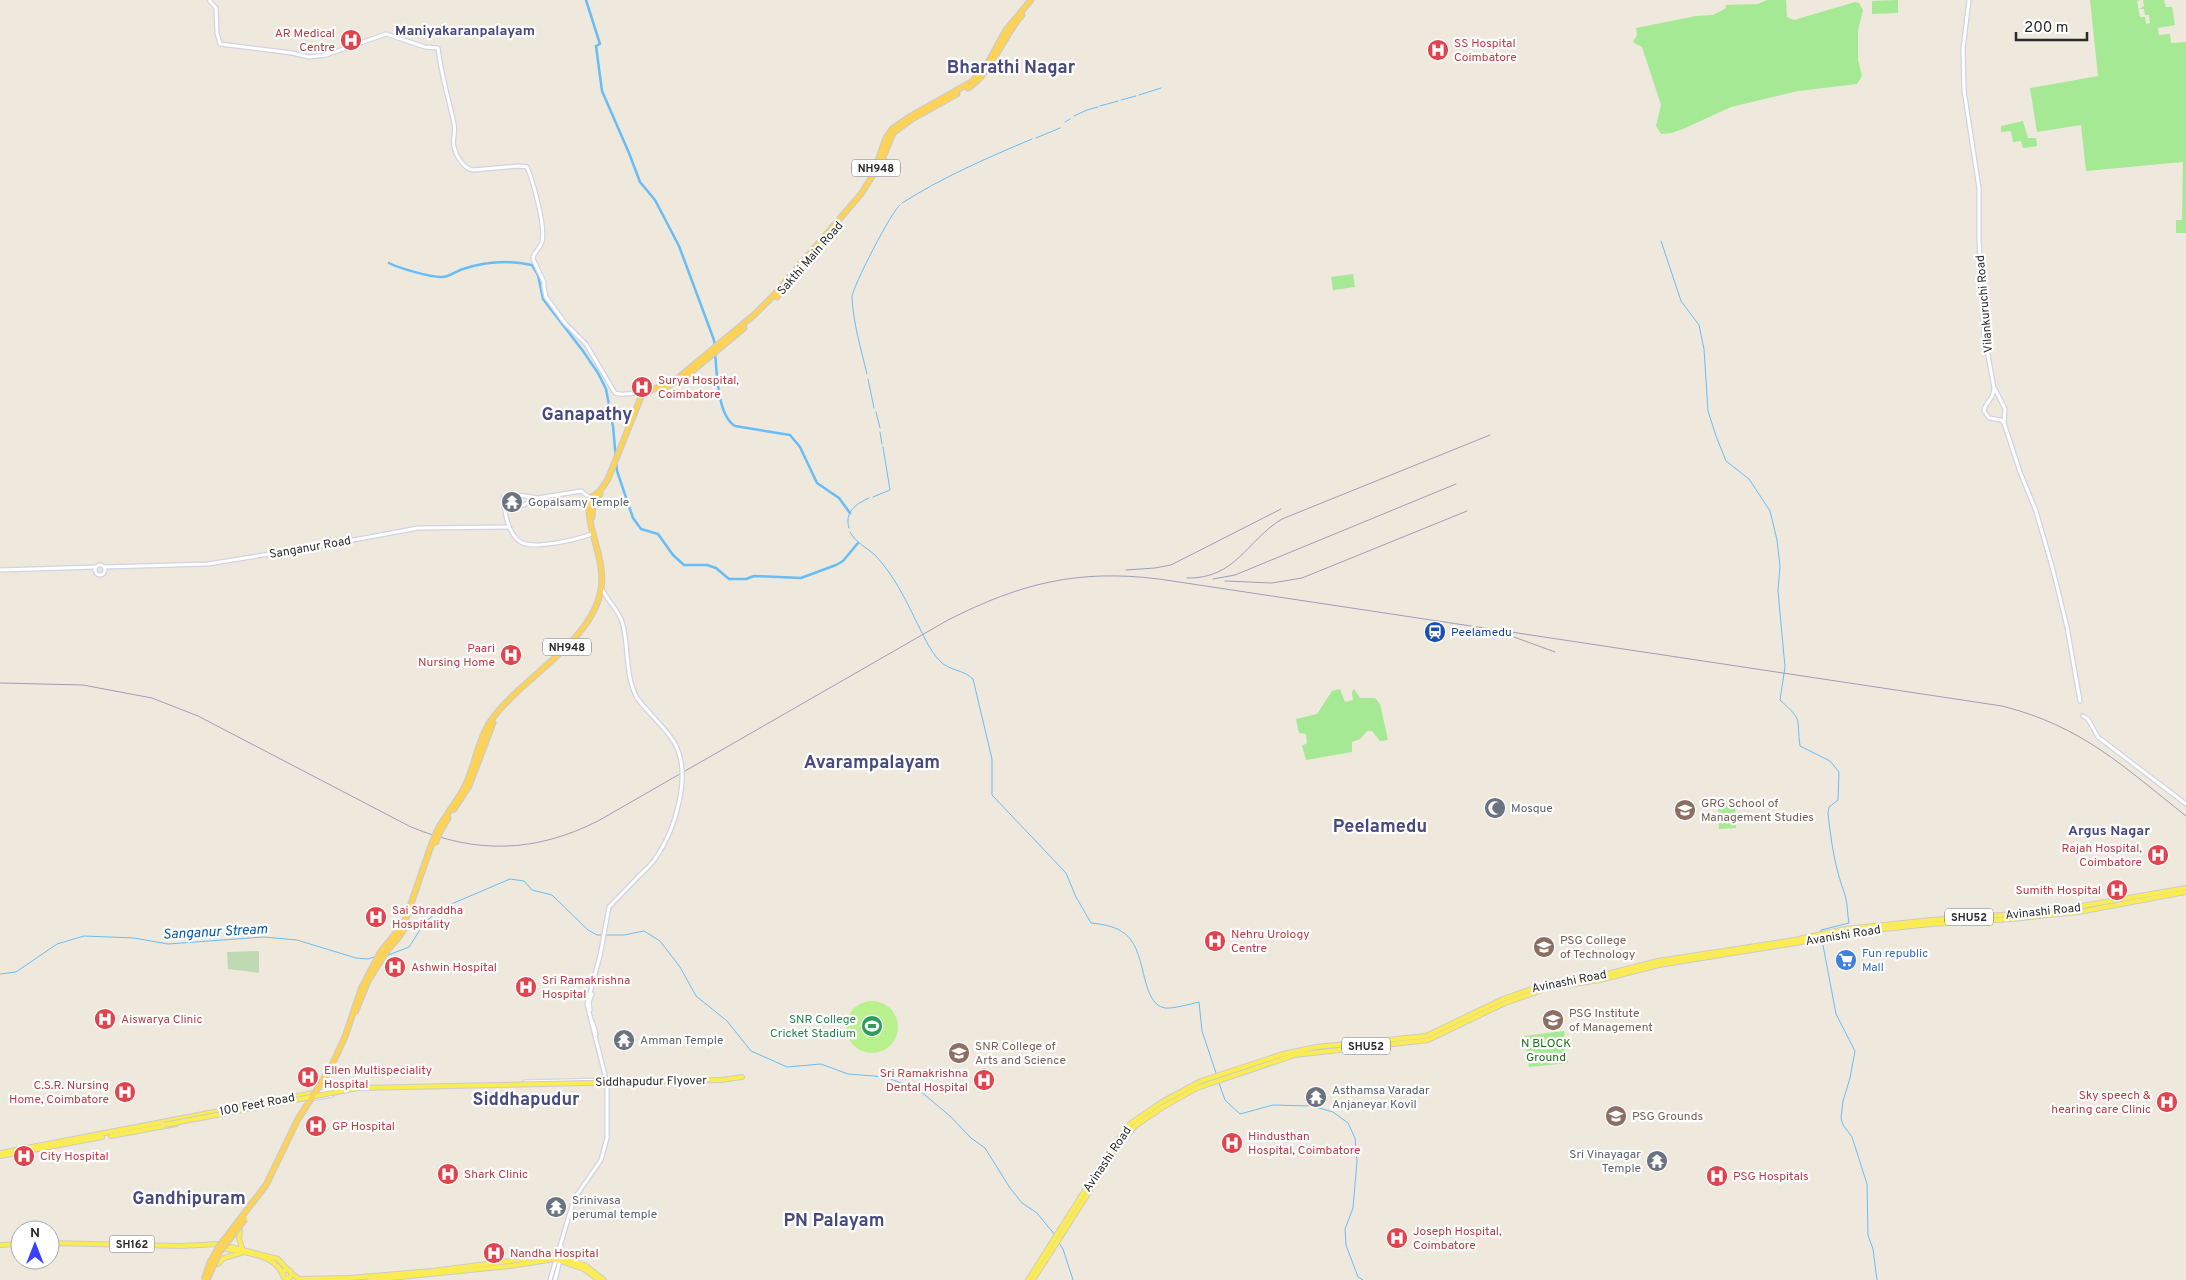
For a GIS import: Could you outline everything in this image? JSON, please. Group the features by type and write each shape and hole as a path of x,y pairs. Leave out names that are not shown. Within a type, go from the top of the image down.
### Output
{"highway":[{"name":"Sakthi Main Road","path":"645,394 674,381 774,299 828,240 872,181 893,133 912,119 976,83 992,62 1008,33 1032,0"},
{"path":"593,499 614,472 628,426 645,394"},
{"path":"593,499 600,492 615,465 645,394"},
{"name":"NH948","path":"593,499 589,501 592,534 601,561 602,590"},
{"name":"NH948","path":"383,953 395,940 406,922 432,843 442,822 465,786 479,756 491,721 536,673 576,636 594,610 602,590 602,561 591,516"},
{"name":"NH948","path":"395,940 395,934 406,922"},
{"name":"NH948","path":"206,1280 210,1262 220,1245 266,1186 298,1119 330,1069 345,1037 361,989 386,945 395,940"}],"main road":[{"path":"209,0 216,8 217,33 220,44 283,51 309,57 326,55 386,34 425,47 438,48 455,131 453,145 463,164 467,169 473,170 527,167 538,206 542,240 533,255 533,259 544,282 546,297 565,323 586,344 615,393 645,394"},
{"name":"Vilankuruchi Road","path":"1969,0 1963,48 1964,90 1978,188 1983,316 1994,388 2005,409 2004,423"},
{"path":"1994,388 1994,397 1986,404 1984,411 1989,418 2001,420 2004,423 2020,472 2036,511 2053,570 2080,702"},
{"path":"592,534 568,541 527,544 519,541 509,527 503,498 518,495 538,498 581,492 593,499"},
{"path":"505,508 524,505 538,498"},
{"name":"Sanganur Road","path":"105,568 208,564 418,528 509,527"},
{"path":"0,570 96,568 101,565 105,568 105,573"},
{"path":"90,567 99,576 110,567"},
{"path":"554,1280 561,1243 574,1199 601,1160 608,1138 608,1081 589,1002 597,979 606,918 611,904 657,856 679,808 682,764 675,743 637,698 628,671 624,626 617,610 602,590"},
{"path":"2083,716 2088,719 2098,737 2186,804"},
{"name":"SHU52","path":"2175,892 2186,888"},
{"name":"Avanishi Road","path":"1825,936 1916,925 2062,912 2175,892 2186,892"},
{"name":"Avinashi Road","path":"1401,1042 1433,1033 1503,999 1546,984 1599,976 1658,961 1825,936"},
{"name":"Avanishi Road","path":"1505,1003 1548,988 1600,980 1667,964 1819,937"},
{"path":"600,956 587,1001 592,1026 608,1081"},
{"name":"Avinashi Road","path":"1031,1278 1115,1143 1130,1124 1174,1095 1289,1052 1316,1047 1401,1042 1435,1037 1505,1003"},
{"name":"Siddhapudur Flyover","path":"730,1080 742,1077"},
{"name":"Avinashi Road","path":"1055,1242 1060,1238 1119,1145 1135,1126 1177,1098 1211,1080"},
{"name":"100 Feet Road","path":"0,1154 356,1090 608,1081"},
{"name":"100 Feet Road","path":"0,1154 313,1093 357,1087 608,1081"},
{"name":"Siddhapudur Flyover","path":"115,1132 127,1132 358,1088 736,1081"},
{"path":"218,1264 230,1256 243,1251 239,1238 240,1230"},
{"name":"SH162","path":"60,1243 219,1244 278,1259 299,1279 350,1278 558,1257 586,1266 604,1280"},
{"name":"SH162","path":"243,1251 271,1261 278,1266 285,1278"},
{"path":"550,1280 558,1257"},
{"path":"370,1280 510,1266 558,1257 584,1269 599,1280"},
{"path":"284,1271 290,1272 290,1278 285,1278 284,1271"}],"green space":[{"path":"1767,0 1786,0 1787,17 1794,20 1855,2 1859,3 1863,10 1858,31 1858,60 1862,76 1857,84 1798,91 1731,107 1683,129 1661,134 1656,126 1661,105 1642,47 1633,42 1637,35 1636,28 1696,16 1713,15 1725,9 1726,5 1758,4"},
{"path":"1898,0 1898,13 1872,14 1872,1"},
{"path":"2090,0 2141,0 2137,1 2140,17 2145,17 2146,24 2150,23 2149,15 2145,15 2144,9 2139,9 2144,6 2143,0 2164,0 2166,7 2172,7 2175,25 2158,28 2159,35 2170,34 2171,43 2186,42 2186,233 2176,233 2176,220 2182,220 2183,162 2086,171 2081,125 2037,132 2030,88 2098,76"},
{"path":"2023,121 2028,138 2036,138 2037,146 2023,148 2021,141 2013,142 2011,131 2001,132 2001,126"},
{"path":"1353,274 1355,287 1333,290 1331,277"},
{"path":"1340,689 1345,702 1353,700 1352,692 1354,689 1360,698 1375,698 1380,704 1388,740 1380,741 1372,731 1367,731 1360,739 1352,742 1352,752 1306,760 1302,746 1307,743 1306,734 1299,733 1296,719 1317,714 1332,691"},
{"path":"1735,799 1736,828 1719,829 1718,800"},
{"path":"259,951 259,973 228,969 227,952"},
{"name":"SNR College Cricket Stadium","path":"867,1001 877,1001 891,1008 898,1022 898,1032 891,1046 877,1053 867,1053 857,1049 850,1042 846,1032 846,1022 850,1012 857,1005"},
{"name":"N BLOCK Ground","path":"1564,1031 1568,1063 1529,1067 1524,1036"}],"waterway":[{"path":"586,0 600,44 596,46 602,91 640,182 655,200 679,246 714,340 715,348"},
{"path":"1139,95 1161,88"},
{"path":"1121,100 1136,96"},
{"path":"1100,106 1118,101"},
{"path":"1074,116 1098,107"},
{"path":"1065,122 1070,119"},
{"path":"1036,138 1060,128"},
{"path":"902,203 949,176 1032,139"},
{"path":"867,374 856,326 852,297 873,250 889,220 900,205"},
{"path":"1661,241 1681,301 1699,325 1704,349 1708,411 1726,461 1749,479 1770,511 1777,540 1780,566 1778,591 1785,667 1780,700 1793,712 1798,720 1800,746 1830,761 1839,772 1838,800 1829,807 1828,813 1834,855 1846,898 1849,923 1821,930 1821,933"},
{"path":"389,263 414,272 441,277 488,263 506,262 532,265 538,275 543,299 583,351 606,389 613,426 617,471 633,518 641,529 658,534 673,555 684,565 707,565 716,568 729,579 746,579 754,576 801,578 843,561 858,543"},
{"path":"715,353 721,403 729,420 735,426 790,435 800,447 817,483 839,498 850,513"},
{"path":"868,379 874,408"},
{"path":"876,412 880,428"},
{"path":"880,432 882,444"},
{"path":"873,497 890,490 883,447"},
{"path":"849,528 848,517 852,509 869,498"},
{"path":"850,532 858,542 875,555 893,578 926,642 936,657 944,664 965,673 973,679 992,759 992,795 1066,873 1076,897 1091,923 1114,928 1130,938 1136,949 1151,996 1157,1004 1168,1008 1199,1002 1202,1031 1218,1079"},
{"name":"Sanganur Stream","path":"386,956 409,947 425,922 442,908 510,879 524,881 532,890 552,895 588,930 597,935 624,935 644,931 660,941 680,967 696,996 727,1021 751,1051 787,1067 821,1064 848,1074 886,1077 920,1091 950,1116 971,1138 985,1148 1010,1188 1022,1203 1037,1213 1055,1235"},
{"name":"Sanganur Stream","path":"0,974 16,972 57,944 84,936 134,938 168,944 264,937 297,940 356,958 368,959 377,956"},
{"path":"1822,940 1836,1014 1855,1051 1843,1101 1841,1118 1843,1125 1852,1137 1867,1184 1868,1235 1873,1249 1877,1280"},
{"path":"1219,1083 1225,1100 1240,1114 1273,1105 1312,1106 1333,1112 1348,1123 1355,1138 1357,1161 1353,1208 1345,1229 1346,1245 1358,1277 1363,1280"},
{"name":"Sanganur Stream","path":"1059,1243 1063,1249 1073,1280"}],"railway":[{"path":"1187,578 1204,577 1229,566 1282,519 1490,435"},
{"path":"1213,579 1235,575 1456,484"},
{"path":"1126,570 1171,565 1281,509"},
{"path":"1225,581 1272,583 1302,578 1467,511"},
{"path":"0,683 83,685 152,698 198,716 411,827 459,842 505,846 528,844 574,832 598,821 948,620 975,607 1025,588 1050,582 1102,576 1130,576 2002,706 2030,714 2056,725 2101,750 2186,816"},
{"path":"1514,637 1555,652"}],"place":[{"name":"AR Medical Centre","path":"351,40"},
{"name":"SS Hospital Coimbatore","path":"1438,50"},
{"name":"Surya Hospital, Coimbatore","path":"642,387"},
{"name":"Gopalsamy Temple","path":"512,502"},
{"name":"Peelamedu","path":"1435,632"},
{"name":"Paari Nursing Home","path":"511,655"},
{"name":"Mosque","path":"1495,808"},
{"name":"GRG School of Management Studies","path":"1685,810"},
{"name":"Rajah Hospital, Coimbatore","path":"2158,855"},
{"name":"Sumith Hospital","path":"2117,890"},
{"name":"Sai Shraddha Hospitality","path":"376,917"},
{"name":"Nehru Urology Centre","path":"1215,941"},
{"name":"PSG College of Technology","path":"1544,947"},
{"name":"Fun republic Mall","path":"1846,960"},
{"name":"Ashwin Hospital","path":"395,967"},
{"name":"Sri Ramakrishna Hospital","path":"526,987"},
{"name":"Aiswarya Clinic","path":"105,1019"},
{"name":"PSG Institute of Management","path":"1553,1020"},
{"name":"SNR College Cricket Stadium","path":"872,1026"},
{"name":"Amman Temple","path":"624,1040"},
{"name":"SNR College of Arts and Science","path":"959,1053"},
{"name":"Ellen Multispeciality Hospital","path":"308,1077"},
{"name":"Sri Ramakrishna Dental Hospital","path":"984,1080"},
{"name":"C.S.R. Nursing Home, Coimbatore","path":"125,1092"},
{"name":"Asthamsa Varadar Anjaneyar Kovil","path":"1316,1097"},
{"name":"Sky speech & hearing care Clinic","path":"2167,1102"},
{"name":"PSG Grounds","path":"1616,1116"},
{"name":"GP Hospital","path":"316,1126"},
{"name":"Hindusthan Hospital, Coimbatore","path":"1232,1143"},
{"name":"City Hospital","path":"24,1156"},
{"name":"Sri Vinayagar Temple","path":"1657,1161"},
{"name":"Shark Clinic","path":"448,1174"},
{"name":"PSG Hospitals","path":"1717,1176"},
{"name":"Srinivasa perumal temple","path":"556,1207"},
{"name":"Joseph Hospital, Coimbatore","path":"1397,1238"},
{"name":"Nandha Hospital","path":"494,1253"}],"district":[{"name":"Maniyakaranpalayam","path":"465,30"},
{"name":"Bharathi Nagar","path":"1011,67"},
{"name":"Ganapathy","path":"587,414"},
{"name":"Avarampalayam","path":"872,762"},
{"name":"Peelamedu","path":"1380,826"},
{"name":"Argus Nagar","path":"2109,830"},
{"name":"Siddhapudur","path":"526,1099"},
{"name":"Gandhipuram","path":"189,1198"},
{"name":"PN Palayam","path":"834,1220"}]}
